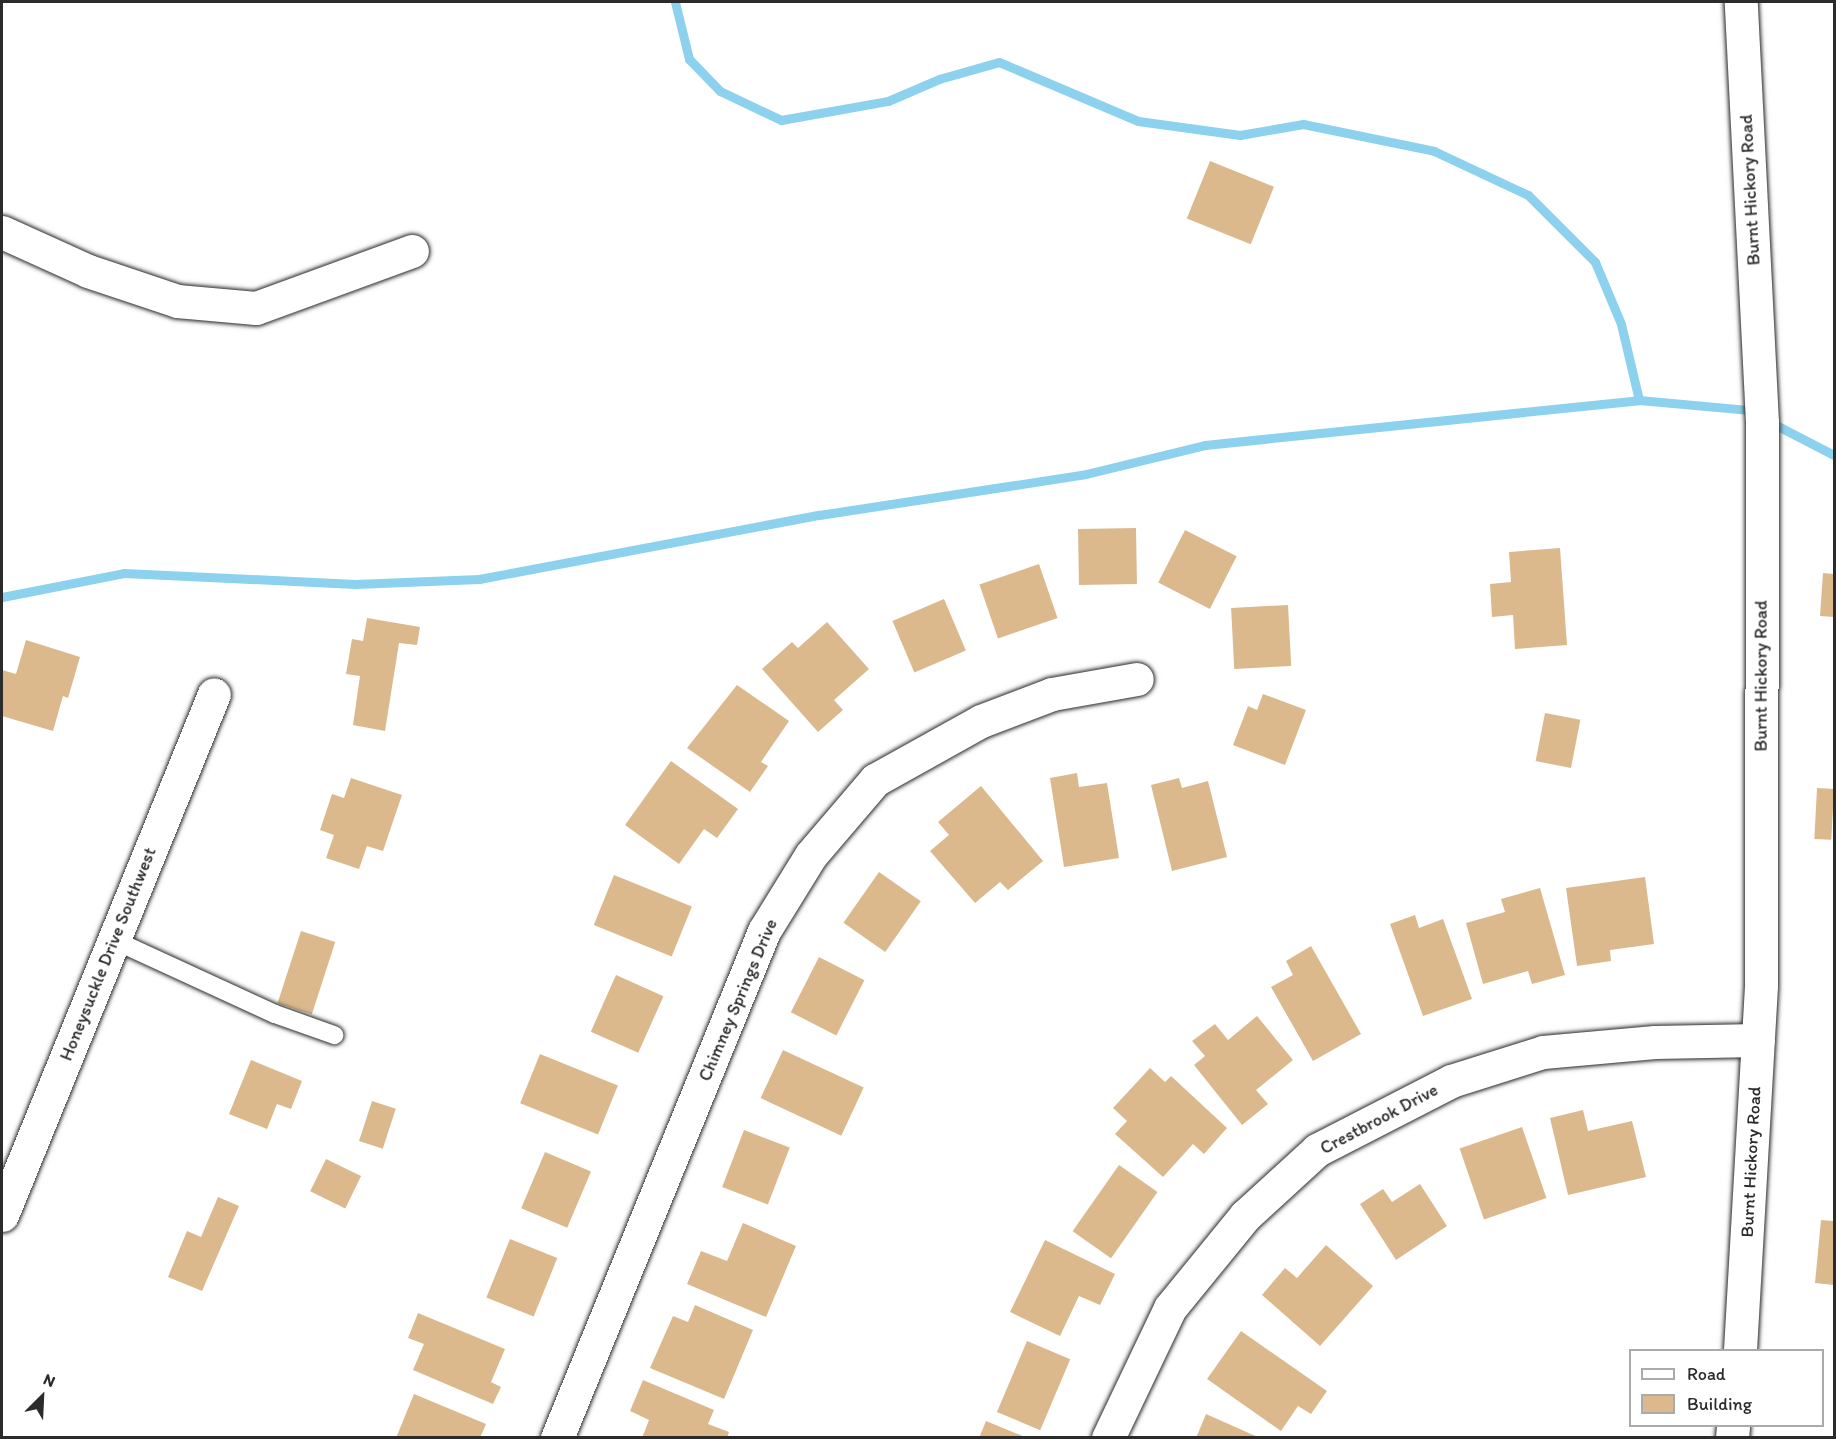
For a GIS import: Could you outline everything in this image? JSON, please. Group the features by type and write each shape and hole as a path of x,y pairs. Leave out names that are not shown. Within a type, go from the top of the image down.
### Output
{"street":[{"name":"Burnt Hickory Road","path":"1740,1349 1758,1040 1762,422 1741,2"},
{"path":"2,232 88,271 177,301 256,308 412,251"},
{"name":"Chimney Springs Drive","path":"557,1437 764,932 811,855 874,780 981,720 1052,694 1137,679"},
{"name":"Honeysuckle Drive Southwest","path":"2,1215 11,1164 114,940 214,694"},
{"name":"Crestbrook Drive","path":"1108,1437 1170,1308 1245,1216 1317,1150 1451,1082 1543,1052 1655,1042 1758,1040"}],"lane":[{"path":"114,940 275,1014 334,1035"}],"building":[{"path":"1210,161 1274,187 1251,244 1187,218"},
{"path":"1136,528 1137,584 1079,585 1078,529"},
{"path":"1185,530 1237,556 1210,609 1158,583"},
{"path":"1560,548 1567,645 1515,649 1513,615 1492,617 1490,584 1511,582 1509,552"},
{"path":"1039,564 1058,618 998,638 979,585"},
{"path":"1823,573 1834,574 1834,617 1820,616"},
{"path":"944,599 966,651 914,672 892,621"},
{"path":"1288,605 1291,666 1234,669 1231,608"},
{"path":"367,618 420,627 417,645 399,643 385,731 353,725 360,676 346,674 352,639 363,641"},
{"path":"827,622 869,669 834,700 843,710 818,732 762,669 792,642 798,648"},
{"path":"26,640 80,657 68,698 63,696 53,731 2,716 2,670 16,674"},
{"path":"737,685 789,721 761,762 768,766 750,792 687,748"},
{"path":"1263,694 1306,710 1285,765 1233,745 1248,706 1257,710"},
{"path":"1545,713 1580,720 1571,768 1536,761"},
{"path":"671,761 738,809 717,838 704,829 679,864 625,825"},
{"path":"1077,773 1079,787 1107,783 1119,858 1064,867 1050,778"},
{"path":"351,778 402,795 383,851 367,846 359,869 326,858 334,835 320,830 332,794 344,798"},
{"path":"1179,778 1182,788 1208,781 1227,857 1172,871 1151,785"},
{"path":"981,786 1043,861 1008,890 1000,882 975,903 930,851 949,835 938,822"},
{"path":"1817,788 1834,789 1831,840 1814,839"},
{"path":"879,872 921,901 885,952 843,923"},
{"path":"614,875 692,906 672,957 594,925"},
{"path":"1645,877 1654,944 1610,950 1611,961 1577,966 1566,888"},
{"path":"1540,888 1565,975 1532,984 1528,971 1483,984 1466,923 1505,912 1501,899"},
{"path":"1415,915 1419,928 1443,919 1472,999 1423,1016 1390,924"},
{"path":"301,931 335,942 312,1014 278,1003"},
{"path":"1311,946 1361,1034 1313,1061 1271,987 1293,975 1286,961"},
{"path":"819,957 864,980 836,1035 791,1012"},
{"path":"616,975 664,996 638,1053 591,1032"},
{"path":"1257,1016 1293,1060 1256,1090 1268,1104 1242,1125 1194,1065 1205,1056 1192,1041 1215,1024 1228,1040"},
{"path":"783,1050 864,1088 841,1136 761,1098"},
{"path":"540,1054 618,1085 598,1135 520,1103"},
{"path":"251,1060 302,1081 291,1109 277,1104 267,1129 229,1114"},
{"path":"1150,1068 1165,1082 1171,1076 1227,1128 1204,1154 1193,1144 1163,1177 1115,1134 1127,1121 1113,1108"},
{"path":"372,1101 396,1109 383,1149 359,1141"},
{"path":"1583,1110 1588,1131 1632,1121 1646,1177 1568,1195 1550,1118"},
{"path":"1522,1127 1546,1198 1484,1219 1460,1148"},
{"path":"744,1130 790,1148 768,1205 722,1187"},
{"path":"545,1152 591,1172 567,1228 521,1208"},
{"path":"326,1159 361,1176 345,1208 310,1191"},
{"path":"1119,1165 1158,1192 1111,1258 1073,1231"},
{"path":"1420,1184 1447,1226 1396,1260 1360,1204 1383,1189 1392,1202"},
{"path":"218,1197 239,1206 202,1291 168,1277 187,1231 201,1237"},
{"path":"1821,1220 1834,1221 1834,1285 1815,1283"},
{"path":"743,1223 796,1246 766,1317 687,1284 701,1251 727,1261"},
{"path":"510,1239 557,1258 534,1317 486,1297"},
{"path":"1045,1240 1115,1274 1100,1305 1079,1296 1060,1336 1010,1312"},
{"path":"1326,1245 1373,1286 1320,1346 1262,1295 1285,1268 1297,1278"},
{"path":"695,1305 753,1330 724,1399 650,1368 673,1316 688,1322"},
{"path":"418,1313 505,1349 491,1382 501,1387 493,1404 413,1370 424,1344 408,1338"},
{"path":"1241,1331 1327,1391 1311,1414 1298,1406 1281,1431 1207,1379"},
{"path":"1027,1341 1070,1359 1040,1430 997,1412"},
{"path":"643,1380 714,1410 708,1424 729,1432 727,1438 642,1438 649,1420 630,1411"},
{"path":"414,1394 486,1424 480,1438 396,1438"},
{"path":"1206,1414 1260,1438 1196,1438"},
{"path":"986,1421 1025,1437 1025,1438 979,1438"}],"waterway":[{"path":"675,2 689,59 720,91 781,120 888,101 939,79 999,62 1138,121 1240,135 1303,124 1434,151 1528,195 1595,262 1621,324 1639,400"},
{"path":"2,597 124,573 355,584 479,579 819,515 1086,474 1205,445 1639,400 1748,410 1756,414"},
{"path":"1768,421 1834,455"}]}
